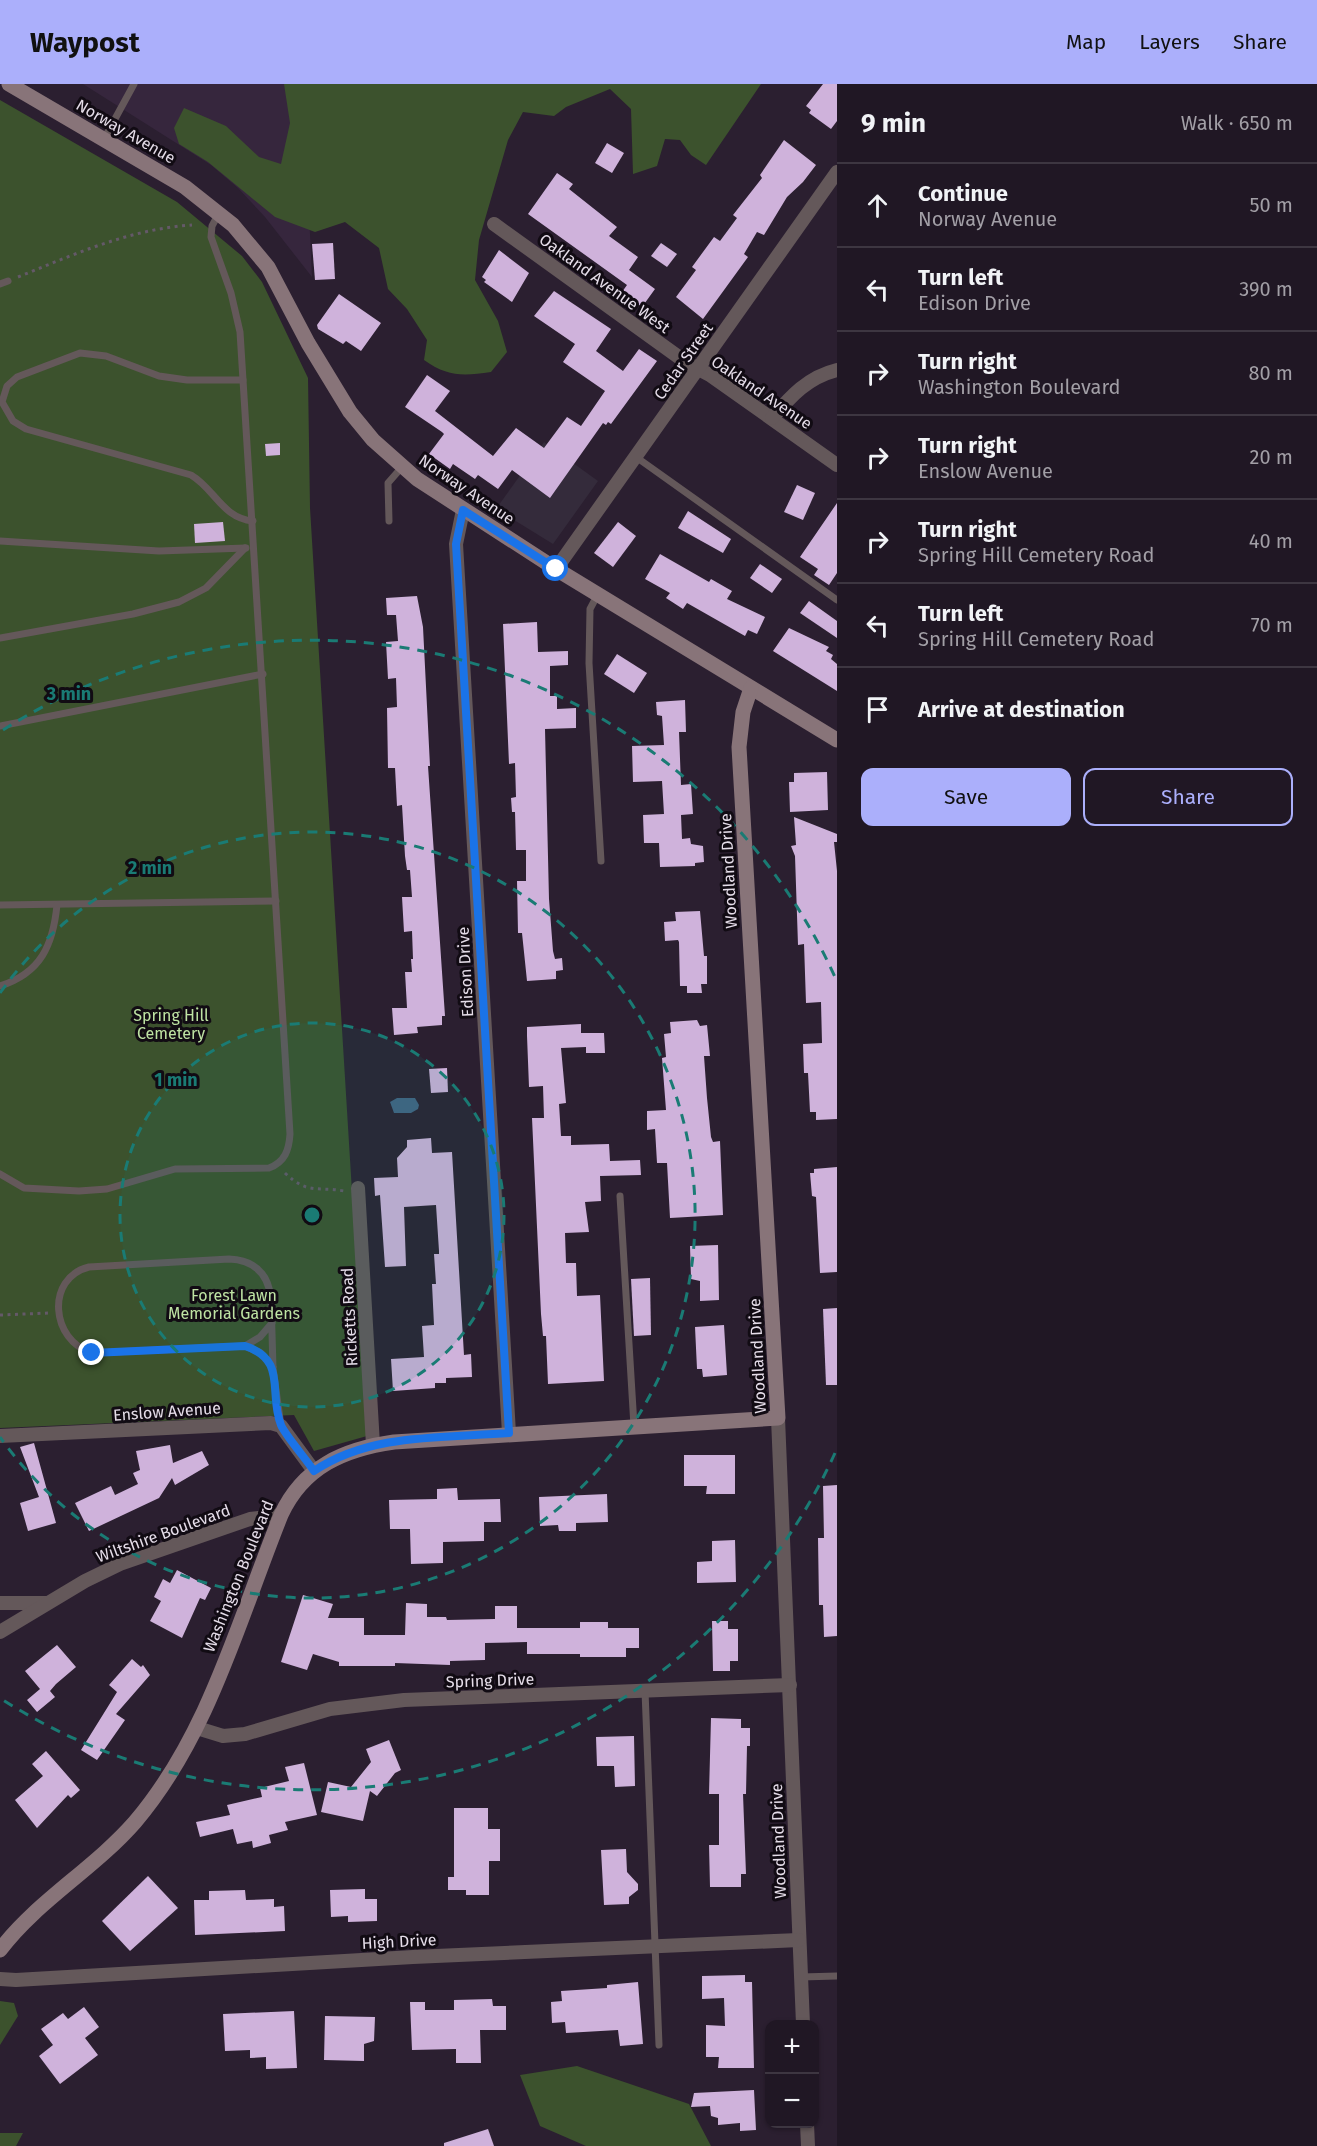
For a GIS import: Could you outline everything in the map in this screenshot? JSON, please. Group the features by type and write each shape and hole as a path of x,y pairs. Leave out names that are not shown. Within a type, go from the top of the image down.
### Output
{"street":[{"name":"Norway Avenue","path":"9,84 185,187 219,213 250,243 268,267 324,372 350,411 373,440 402,467 463,510 556,569 837,740"},
{"name":"Cedar Street","path":"556,569 837,172"},
{"name":"Oakland Avenue West","path":"494,224 697,368"},
{"name":"Oakland Avenue","path":"697,368 837,465"},
{"path":"772,418 803,386 817,377 837,370"},
{"name":"Edison Drive","path":"463,510 456,544 509,1433"},
{"name":"Woodland Drive","path":"751,688 743,712 739,747 778,1418 803,2020"},
{"name":"Ricketts Road","path":"358,1192 373,1445"},
{"name":"Washington Boulevard","path":"0,1950 6,1932 101,1858 129,1828 176,1765 196,1728 281,1515 294,1491 314,1471 341,1454 373,1445 509,1433 778,1418"},
{"name":"Enslow Avenue","path":"0,1436 257,1422 281,1426"},
{"path":"281,1426 314,1471"},
{"name":"Wiltshire Boulevard","path":"0,1632 102,1572 250,1519 281,1515"},
{"path":"0,1603 48,1603"},
{"name":"Spring Drive","path":"196,1728 223,1736 245,1734 330,1709 361,1704 790,1685"},
{"name":"High Drive","path":"0,1979 16,1980 655,1945 799,1940"},
{"path":"807,2128 808,2146"}],"lane":[{"path":"104,139 134,84"},
{"path":"0,1174 24,1188 79,1191 107,1189 175,1169 251,1170 277,1165 285,1156 291,1134 243,380 237,311 211,237 212,226 219,213"},
{"path":"0,284 8,281"},
{"path":"243,380 173,379 149,373 106,356 80,353 17,377 7,386 2,402 12,421 26,429 191,475 208,486 230,514 253,521"},
{"path":"636,457 837,600"},
{"path":"389,521 388,483 402,467"},
{"path":"0,541 159,551 254,548"},
{"path":"0,638 133,614 179,602 206,588 245,548"},
{"path":"598,594 590,609 589,663 601,861"},
{"path":"0,726 263,674"},
{"path":"0,905 276,901"},
{"path":"0,986 25,976 41,958 52,931 57,905"},
{"path":"620,1196 634,1426"},
{"path":"273,1368 261,1353 245,1346 92,1353 74,1346 63,1331 60,1312 61,1292 72,1275 89,1267 239,1259 255,1265 267,1280 272,1323 273,1368 281,1426"},
{"path":"245,1346 260,1337 272,1323"},
{"path":"645,1690 659,2045"},
{"path":"801,1977 837,1976"}],"path":[{"path":"8,281 125,236 167,226 192,225"},
{"path":"277,1165 304,1188 318,1191 358,1192"},
{"path":"0,1315 54,1313"}],"shaded area":[{"path":"83,84 303,84 312,277 265,217 238,188 211,165"},
{"path":"544,442 598,481 553,544 496,509"}],"green space":[{"path":"284,84 761,84 706,165 691,155 680,140 665,139 657,166 633,174 631,109 610,89 566,107 554,116 523,112 508,140 479,240 475,280 498,321 507,352 491,372 456,374 441,370 424,360 427,340 407,309 388,289 379,248 345,222 315,232 275,217 208,162 179,144 174,128 184,108 226,126 259,157 281,164 290,123"},
{"name":"Spring Hill Cemetery","path":"0,100 177,202 242,256 262,282 308,378 310,508 367,1436 314,1451 294,1415 0,1428"},
{"path":"0,2001 14,2003 18,2016 0,2045"},
{"path":"577,2066 689,2104 711,2146 586,2146 540,2126 520,2075"},
{"path":"0,2133 23,2133 16,2146 0,2146"}],"water":[{"path":"397,1098 415,1098 419,1105 418,1109 411,1113 394,1113 390,1102"}],"building":[{"path":"823,84 837,84 837,121 831,129 809,113 811,110 806,106"},
{"path":"784,140 816,165 787,197 764,235 757,232 744,254 748,257 703,319 676,297 696,270 692,267 714,237 720,241 737,218 733,215 762,178 760,175"},
{"path":"607,143 624,153 612,173 595,163"},
{"path":"557,173 573,184 569,189 617,227 609,236 638,257 629,270 655,289 642,307 622,292 627,285 528,214"},
{"path":"333,243 335,279 315,280 312,244"},
{"path":"661,243 677,254 667,267 651,256"},
{"path":"499,250 529,273 512,302 484,282 486,280 482,277"},
{"path":"554,291 611,329 596,351 623,371 639,349 657,361 611,424 603,423 550,498 512,470 498,489 478,475 475,479 453,464 450,469 429,454 444,434 405,407 427,375 450,391 435,411 493,456 516,428 544,448 567,417 581,426 605,391 563,362 575,344 534,316"},
{"path":"339,294 381,323 361,351 346,341 343,344 318,329 317,325"},
{"path":"280,443 280,455 266,456 265,444"},
{"path":"797,485 815,493 803,520 784,512"},
{"path":"837,503 837,573 829,585 814,575 818,569 800,557"},
{"path":"688,511 731,539 723,553 678,528"},
{"path":"223,522 225,541 195,543 194,524"},
{"path":"618,522 636,536 613,567 594,553"},
{"path":"660,554 709,582 711,579 732,591 727,599 765,617 757,634 748,630 745,636 687,603 683,609 666,598 670,593 645,579"},
{"path":"760,564 782,579 772,593 750,578"},
{"path":"417,596 423,627 430,766 428,766 445,1016 442,1016 442,1025 417,1027 418,1033 394,1035 392,1008 407,1008 405,972 412,972 411,959 413,959 412,931 404,932 402,897 412,897 410,870 407,870 405,856 402,805 397,806 395,768 388,768 387,708 397,707 396,678 388,679 386,642 398,641 396,615 387,615 386,598"},
{"path":"809,601 837,621 837,638 800,613"},
{"path":"537,622 538,652 568,651 568,665 550,666 550,696 557,696 557,709 576,708 576,728 545,729 549,899 553,951 555,959 562,958 563,970 556,971 556,979 527,981 522,933 518,933 517,881 526,881 526,850 516,850 515,812 512,812 511,798 516,797 515,763 509,764 503,624"},
{"path":"789,628 829,647 826,651 833,655 831,659 837,664 837,691 773,651"},
{"path":"617,654 647,673 634,693 604,674"},
{"path":"685,700 686,732 679,732 681,785 691,784 693,814 681,815 682,839 690,838 691,844 703,846 704,862 695,863 695,866 660,867 659,843 644,843 643,815 664,814 662,781 633,782 632,746 664,745 662,716 657,715 656,702"},
{"path":"827,772 828,810 790,812 789,782 794,782 794,773"},
{"path":"794,817 837,834 837,842 834,842 837,871 837,1119 816,1120 816,1112 810,1112 808,1073 804,1073 803,1044 822,1043 821,1002 806,1003 804,944 798,945 795,856 791,846 796,845"},
{"path":"700,911 704,956 707,956 707,984 701,984 702,993 687,993 687,986 680,986 679,942 678,940 665,941 664,922 676,921 675,912"},
{"path":"697,1020 700,1026 707,1025 710,1056 704,1056 707,1098 711,1137 713,1142 720,1141 723,1215 670,1218 667,1163 657,1163 655,1129 647,1130 647,1111 666,1110 662,1058 666,1057 664,1034 671,1033 670,1022"},
{"path":"581,1024 581,1033 604,1033 605,1053 586,1053 586,1047 561,1048 566,1103 559,1104 561,1136 571,1136 571,1145 609,1144 610,1161 640,1160 641,1175 600,1176 601,1201 585,1202 589,1232 565,1233 566,1263 576,1263 577,1296 600,1295 604,1381 548,1384 546,1336 543,1336 541,1314 532,1118 544,1118 543,1086 529,1087 527,1027"},
{"path":"447,1068 448,1092 431,1093 429,1069"},
{"path":"431,1138 432,1153 452,1152 464,1355 471,1354 472,1377 446,1378 446,1383 435,1383 435,1388 393,1391 391,1359 424,1357 422,1326 434,1325 432,1284 436,1284 434,1254 439,1254 436,1205 404,1207 406,1266 385,1267 380,1195 375,1196 374,1178 398,1177 397,1158 407,1147 407,1140"},
{"path":"837,1167 837,1272 820,1273 816,1197 812,1196 810,1173 814,1173 814,1169"},
{"path":"718,1245 719,1300 700,1301 700,1281 691,1279 690,1246"},
{"path":"650,1278 651,1335 634,1336 631,1279"},
{"path":"837,1308 837,1385 826,1385 823,1309"},
{"path":"724,1325 727,1375 703,1377 702,1369 697,1369 695,1327"},
{"path":"34,1443 56,1523 28,1531 20,1503 39,1497 20,1447"},
{"path":"170,1445 173,1463 202,1451 209,1465 175,1485 172,1478 159,1498 89,1531 75,1503 111,1486 115,1495 138,1484 133,1473 140,1470 136,1451"},
{"path":"684,1455 735,1455 735,1494 706,1494 707,1486 684,1486"},
{"path":"837,1485 837,1636 824,1637 823,1605 819,1605 818,1538 824,1538 823,1486"},
{"path":"457,1488 458,1500 500,1499 501,1522 484,1522 484,1541 443,1542 443,1563 411,1564 410,1529 390,1529 389,1500 437,1499 437,1489"},
{"path":"607,1494 608,1522 576,1523 576,1531 559,1531 558,1525 540,1526 539,1497"},
{"path":"735,1540 736,1582 697,1583 697,1562 712,1561 712,1541"},
{"path":"177,1570 211,1588 205,1600 200,1598 182,1638 150,1621 161,1601 154,1597 163,1579 170,1583"},
{"path":"303,1595 333,1604 328,1618 364,1618 364,1635 405,1635 406,1603 427,1604 427,1617 446,1617 447,1620 495,1619 495,1606 517,1606 517,1628 580,1628 580,1622 608,1622 608,1628 639,1628 639,1648 626,1648 626,1657 580,1657 580,1654 527,1654 527,1642 485,1643 485,1660 450,1661 450,1665 395,1663 395,1666 339,1666 339,1662 313,1654 307,1670 281,1662"},
{"path":"712,1621 728,1621 728,1629 738,1629 738,1661 730,1661 730,1671 713,1671"},
{"path":"57,1645 76,1667 56,1684 50,1691 55,1697 37,1712 27,1700 40,1689 25,1671"},
{"path":"132,1659 141,1667 143,1665 150,1675 116,1714 125,1720 97,1760 81,1750 117,1692 109,1685"},
{"path":"711,1718 741,1719 741,1728 750,1728 750,1746 747,1746 746,1794 743,1794 746,1874 741,1874 741,1887 710,1887 709,1845 719,1845 719,1794 709,1794"},
{"path":"634,1736 635,1786 615,1787 614,1766 597,1766 596,1737"},
{"path":"389,1740 401,1770 395,1773 377,1796 370,1791 363,1821 321,1812 328,1782 351,1787 371,1762 366,1749"},
{"path":"46,1751 80,1790 71,1798 68,1795 37,1828 15,1800 43,1776 32,1764"},
{"path":"304,1763 317,1815 285,1822 288,1830 269,1835 271,1843 253,1848 252,1841 237,1844 233,1829 200,1837 196,1822 230,1815 227,1805 262,1797 260,1788 289,1781 285,1767"},
{"path":"454,1808 488,1808 488,1829 500,1829 500,1861 489,1861 489,1895 466,1895 466,1890 448,1890 448,1877 454,1877"},
{"path":"626,1849 627,1872 638,1884 638,1890 629,1897 629,1904 604,1905 601,1850"},
{"path":"148,1876 178,1908 130,1951 102,1921"},
{"path":"365,1889 365,1899 377,1899 377,1921 348,1922 348,1916 331,1917 330,1890"},
{"path":"245,1890 246,1900 274,1899 274,1907 284,1906 285,1931 195,1935 194,1900 209,1900 209,1891"},
{"path":"745,1975 745,1982 752,1982 754,2068 718,2068 719,2057 706,2057 706,2025 725,2026 724,1998 702,1999 702,1976"},
{"path":"638,1982 643,2044 620,2046 618,2030 566,2033 565,2022 552,2023 551,2002 562,2001 561,1991 607,1988 607,1985"},
{"path":"492,1999 493,2006 506,2006 506,2030 480,2030 481,2063 456,2063 456,2049 412,2050 410,2002 425,2002 425,2010 454,2010 454,2000"},
{"path":"84,2007 99,2027 85,2038 98,2055 60,2084 39,2056 53,2045 41,2029 63,2013 68,2019"},
{"path":"294,2011 297,2068 266,2069 266,2057 250,2058 250,2050 225,2051 223,2014"},
{"path":"325,2016 375,2017 374,2041 364,2044 364,2061 324,2060"},
{"path":"754,2090 756,2130 740,2131 740,2123 718,2125 718,2118 711,2116 710,2106 691,2107 694,2093"},
{"path":"488,2129 494,2146 444,2146 444,2143"}],"route":[{"path":"92,1353 245,1346 254,1348 268,1360 273,1368 281,1426 314,1471 341,1454 373,1445 509,1433 456,544 463,510 556,569"}],"park label":[{"name":"Forest Lawn Memorial Gardens","path":"234,1304"}]}
